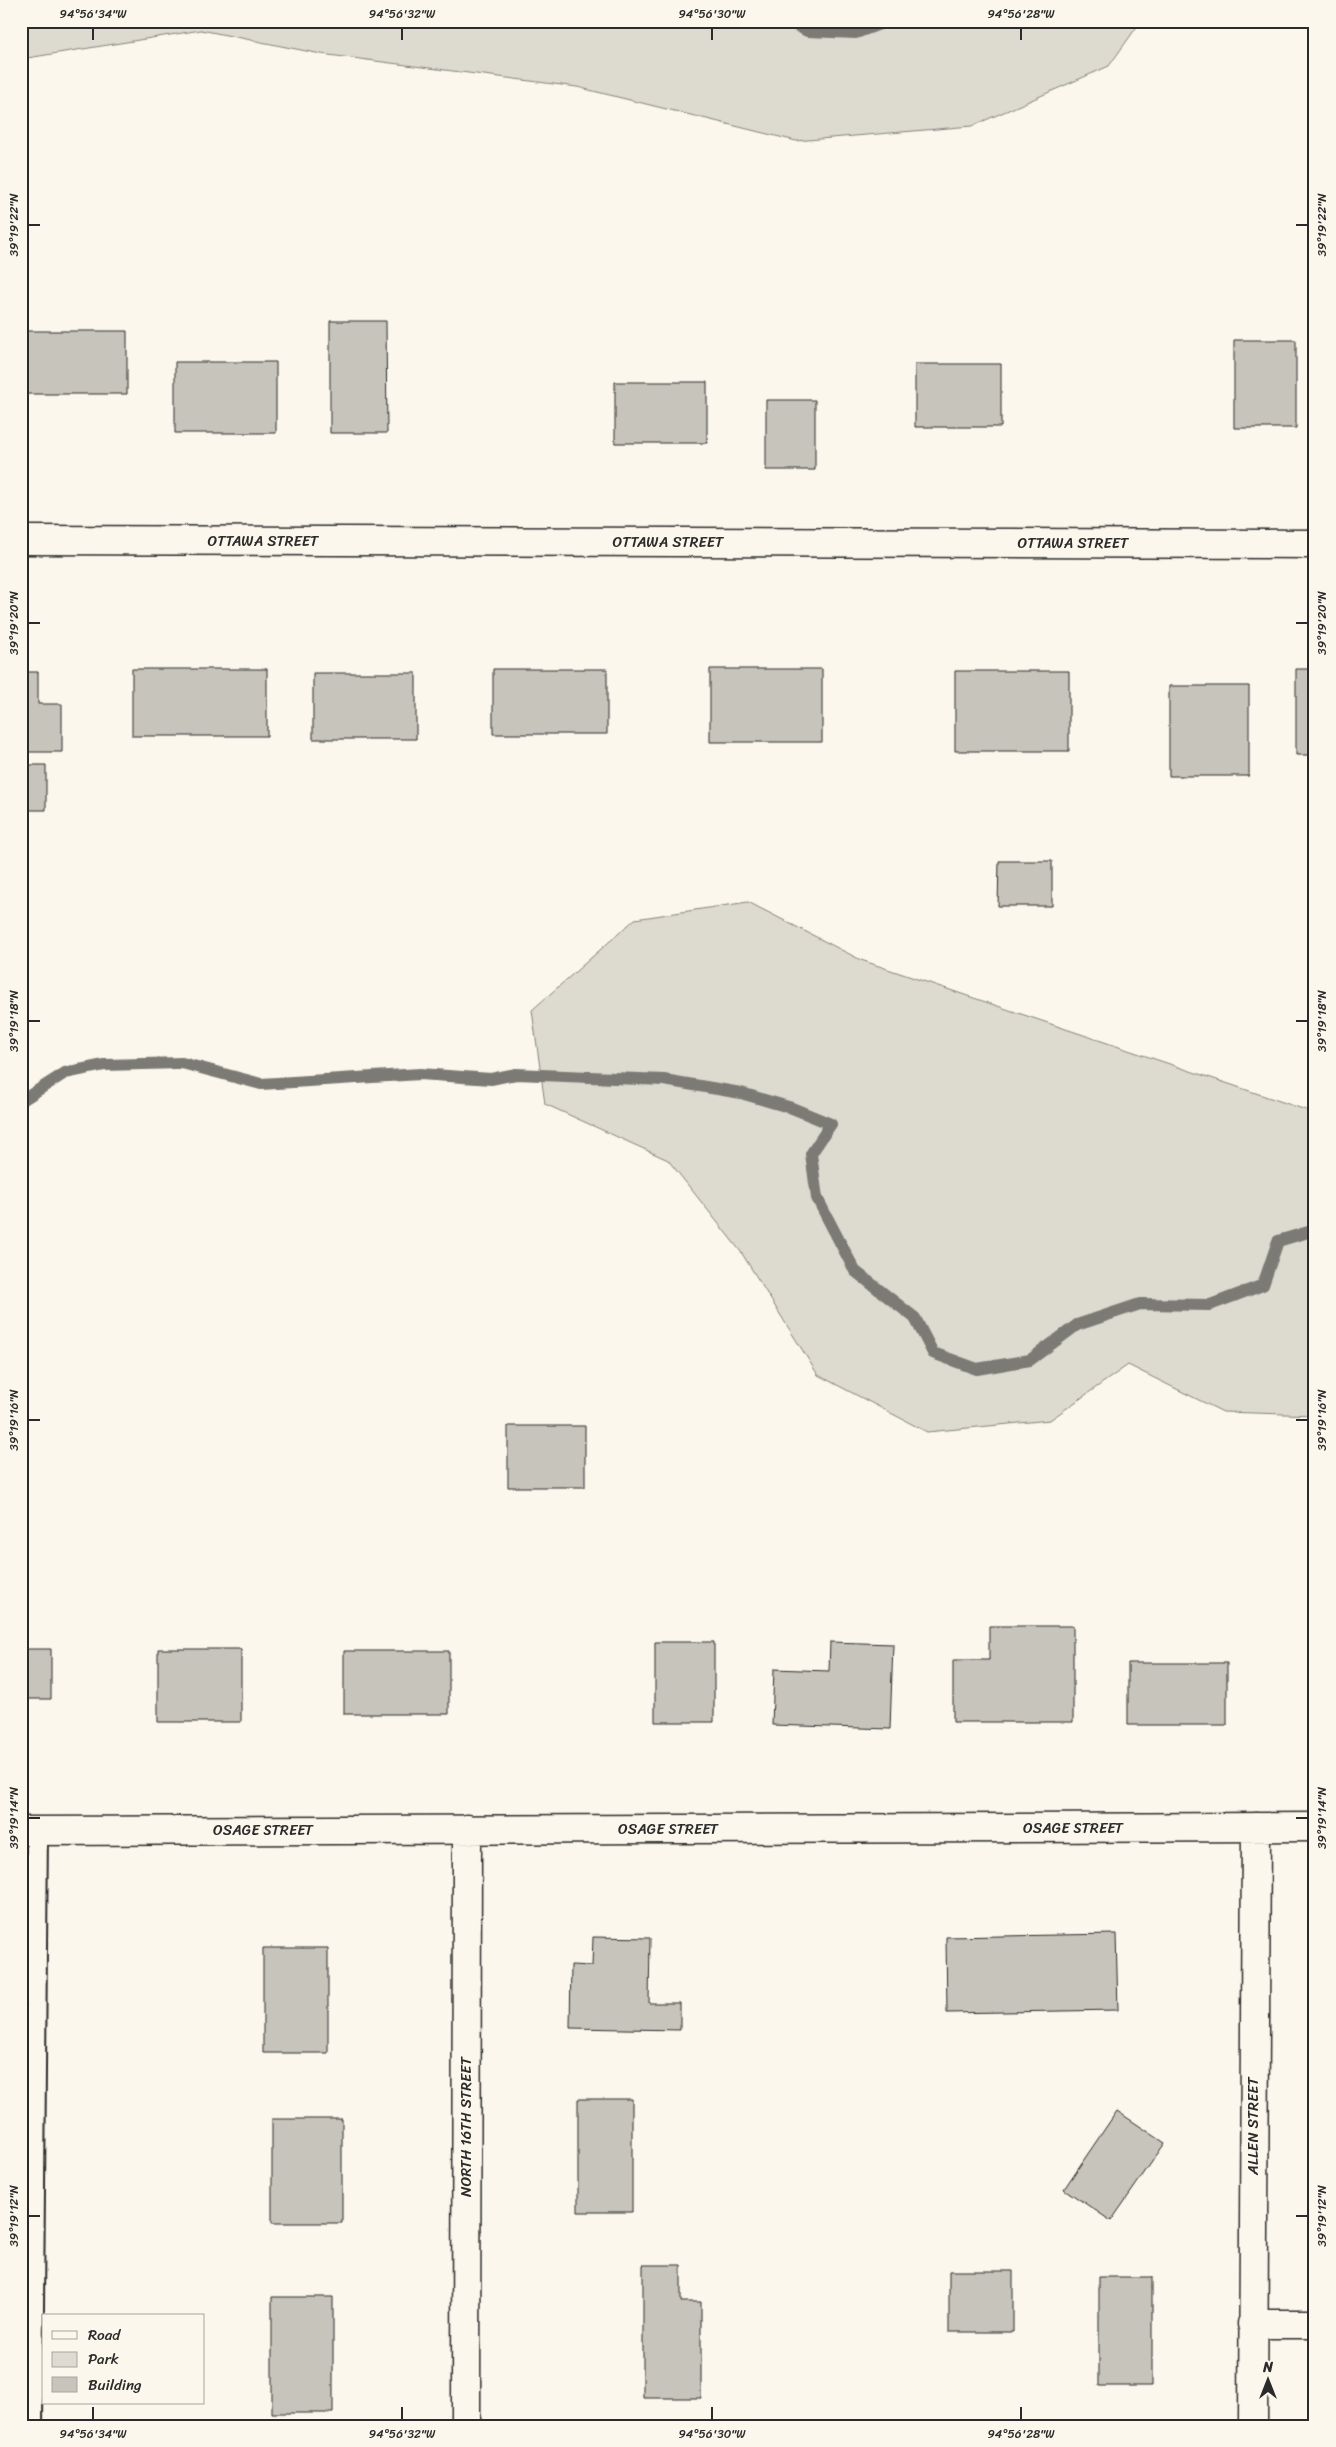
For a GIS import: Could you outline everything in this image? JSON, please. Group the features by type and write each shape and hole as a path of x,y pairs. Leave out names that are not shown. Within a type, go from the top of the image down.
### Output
{"street":[{"name":"OTTAWA STREET","path":"21,540 1315,544"},
{"name":"ALLEN STREET","path":"1253,2426 1252,2324 1256,1827"},
{"name":"OSAGE STREET","path":"29,1831 1315,1827"},
{"name":"NORTH 16TH STREET","path":"466,1829 466,2426"},
{"path":"1252,2324 1315,2324"}],"lane":[{"path":"29,1831 32,2426"}],"green space":[{"path":"21,21 1141,21 1109,66 972,126 796,141 577,87 321,54 201,30 21,59"},
{"path":"748,902 861,960 1315,1113 1315,1415 1223,1412 1128,1365 1050,1420 927,1432 818,1375 741,1252 668,1160 545,1104 532,1010 635,919"}],"building":[{"path":"330,321 386,321 387,433 330,433"},
{"path":"21,331 127,331 127,394 21,394"},
{"path":"1234,340 1296,340 1296,428 1234,428"},
{"path":"175,362 276,362 276,433 175,433"},
{"path":"915,364 1001,364 1001,427 915,427"},
{"path":"615,382 707,382 707,443 615,443"},
{"path":"766,400 815,400 815,470 766,470"},
{"path":"132,669 267,669 267,736 132,736"},
{"path":"493,669 607,669 607,734 493,734"},
{"path":"710,669 822,669 822,742 710,742"},
{"path":"1296,669 1315,669 1315,755 1296,755"},
{"path":"955,671 1069,671 1069,751 955,751"},
{"path":"21,672 38,672 38,704 62,704 62,752 21,752"},
{"path":"313,673 416,673 416,739 313,739"},
{"path":"1169,686 1249,686 1249,776 1169,776"},
{"path":"21,765 46,765 46,810 21,810"},
{"path":"999,861 1052,861 1052,906 998,906"},
{"path":"508,1426 585,1426 585,1487 508,1487"},
{"path":"989,1626 1073,1626 1073,1722 953,1722 953,1660 989,1660"},
{"path":"655,1642 714,1642 714,1722 655,1722"},
{"path":"830,1642 893,1644 890,1729 772,1725 774,1669 829,1671"},
{"path":"21,1649 51,1649 51,1699 21,1699"},
{"path":"158,1649 241,1649 241,1722 158,1722"},
{"path":"344,1651 449,1651 449,1714 344,1714"},
{"path":"1128,1663 1227,1663 1227,1725 1128,1725"},
{"path":"1116,1934 1118,2010 947,2013 946,1937"},
{"path":"593,1937 650,1938 649,2003 680,2003 680,2030 570,2028 571,1965 592,1966"},
{"path":"263,1948 328,1948 328,2053 263,2053"},
{"path":"578,2099 632,2099 632,2212 578,2212"},
{"path":"1117,2111 1165,2143 1111,2221 1064,2189"},
{"path":"272,2119 342,2119 342,2223 272,2223"},
{"path":"643,2265 681,2265 681,2302 701,2302 701,2398 643,2398"},
{"path":"949,2271 1013,2271 1013,2332 949,2332"},
{"path":"1099,2277 1152,2277 1152,2386 1099,2386"},
{"path":"272,2297 333,2297 333,2413 272,2413"}],"waterway":[{"path":"788,21 807,31 856,33 888,21"},
{"path":"21,1101 65,1073 104,1065 182,1063 261,1084 420,1074 491,1079 516,1074 664,1080 741,1093 792,1108 831,1124 811,1154 817,1198 855,1271 915,1318 933,1353 977,1369 1030,1360 1077,1325 1140,1304 1210,1305 1263,1285 1278,1241 1315,1230"}]}
